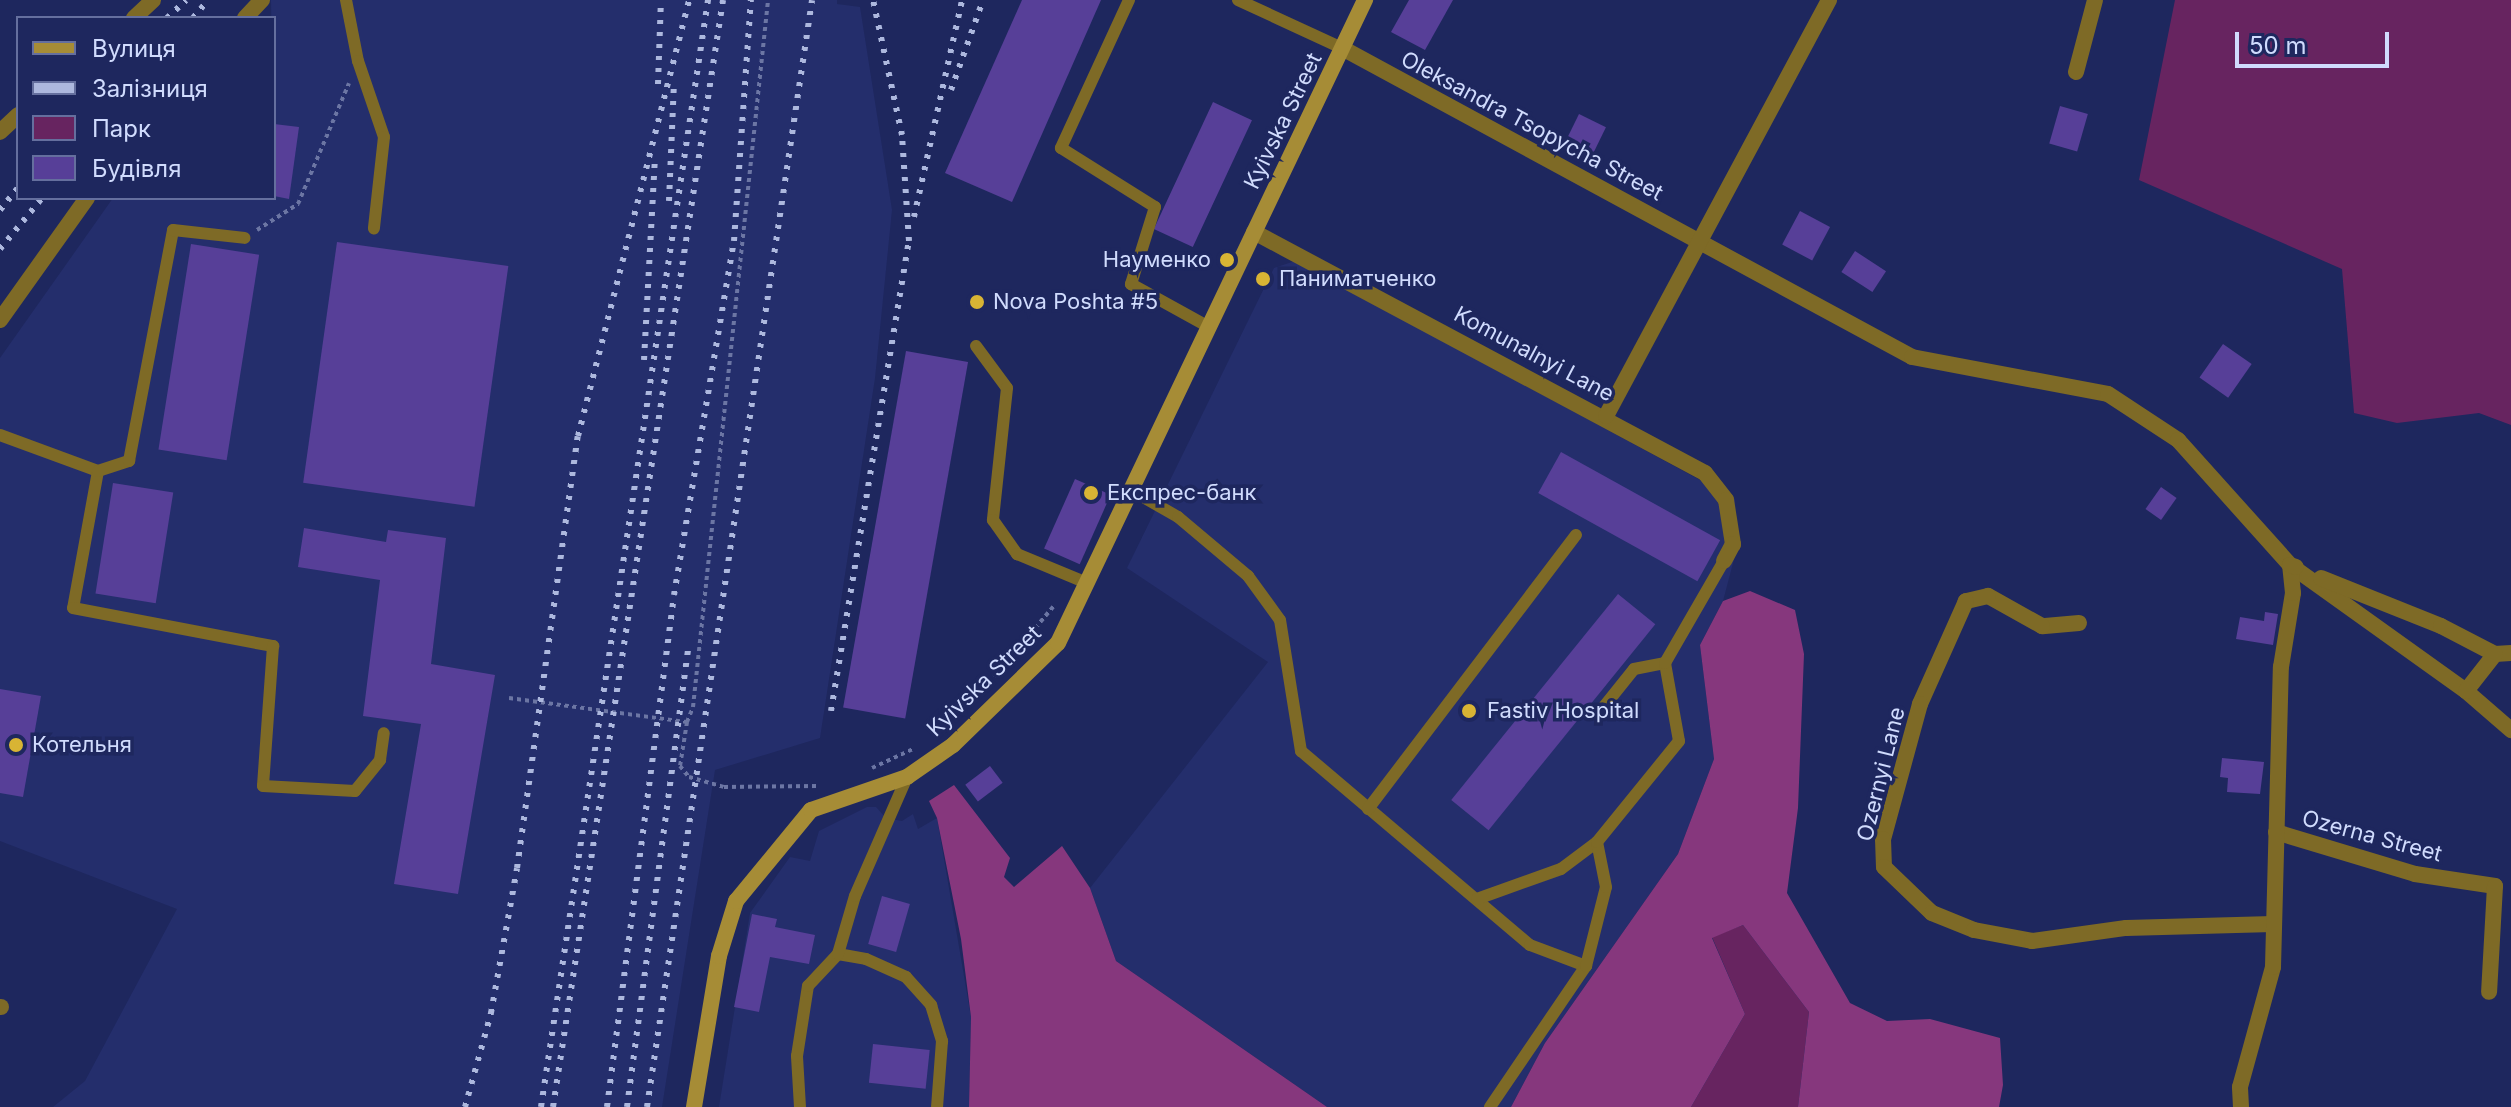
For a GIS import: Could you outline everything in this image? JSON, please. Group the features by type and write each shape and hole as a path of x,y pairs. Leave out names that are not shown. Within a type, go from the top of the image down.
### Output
{"main road":[{"name":"Kyivska Street","path":"694,1107 719,956 736,901 795,824 811,810 907,777 953,745 1058,643 1342,48 1361,1"}],"street":[{"path":"136,16 153,0"},
{"path":"247,16 262,0"},
{"path":"1606,416 1702,242 1829,0"},
{"path":"2076,72 2095,0"},
{"name":"Oleksandra Tsopycha Street","path":"1342,48 1912,357 2108,394 2178,440 2290,565"},
{"path":"0,132 16,117"},
{"path":"0,320 86,200"},
{"name":"Komunalnyi Lane","path":"1254,232 1606,416 1705,473 1726,500 1733,544 1724,561"},
{"path":"2290,565 2503,654 2466,691"},
{"path":"2290,565 2466,691 2511,730"},
{"name":"Ozerna Street","path":"2241,1107 2240,1087 2273,967 2281,667 2293,593 2290,565"},
{"name":"Ozernyi Lane","path":"2079,623 2042,626 1988,596 1966,601 1920,704 1883,839 1884,867 1932,913 1974,930 2032,941 2126,928 2273,924"},
{"name":"Ozerna Street","path":"2276,832 2415,874 2495,886 2489,992"}],"lane":[{"path":"346,0 358,61 384,137 374,228"},
{"path":"1129,0 1061,148 1155,207 1131,284 1209,327"},
{"path":"1238,0 1342,48"},
{"path":"0,435 98,471 129,461 173,230 245,238"},
{"path":"976,346 1007,388 993,520 1017,554 1087,583"},
{"path":"98,471 73,608 273,646 263,786 355,791 380,760 384,733"},
{"path":"1131,490 1178,517 1248,576 1280,620 1301,751 1530,945 1586,966"},
{"path":"1368,809 1576,535"},
{"path":"1477,899 1561,869 1597,842 1679,741 1665,663 1724,561"},
{"path":"1602,709 1634,669 1665,663"},
{"path":"800,1107 796,1095 802,1009 814,977 838,954 855,896 907,777"},
{"path":"1490,1107 1586,966 1606,887 1597,842"},
{"path":"838,954 866,959 906,977 931,1005 942,1041 937,1107"}],"path":[{"path":"768,0 693,707 687,722 680,766 689,777 724,787 834,786 832,802"},
{"path":"245,238 298,204 358,61"},
{"path":"987,685 1057,603"},
{"path":"509,698 687,722"},
{"path":"862,773 919,745"}],"shaded area":[{"path":"271,0 837,0 837,4 860,7 892,210 875,378 820,738 715,770 662,1107 53,1107 85,1081 177,909 0,841 0,358 112,200 276,200 276,16 271,16"},
{"name":"Fastiv Hospital","path":"1295,261 1735,499 1737,548 1723,601 1700,645 1714,759 1678,854 1545,1043 1511,1107 1327,1107 1116,961 1090,888 1268,662 1127,568 1274,268"},
{"path":"1750,591 1795,610 1804,654 1798,808 1787,893 1850,1003 1887,1021 1930,1019 2000,1038 2003,1085 1999,1107 1798,1107 1809,1012 1743,925 1712,938 1745,1014 1691,1107 1511,1107 1545,1043 1678,854 1714,759 1700,645 1723,601"},
{"path":"954,785 1010,858 1004,877 1014,887 1062,846 1090,888 1116,961 1327,1107 969,1107 971,1017 961,939 937,818 929,801"},
{"path":"867,807 876,807 886,818 902,821 913,814 918,829 937,818 971,1017 969,1107 719,1107 750,913 790,857 810,861 819,831"}],"green space":[{"path":"2175,0 2511,0 2511,425 2479,413 2397,423 2354,413 2342,269 2139,180"},
{"path":"1743,925 1809,1012 1798,1107 1691,1107 1745,1014 1712,937"}],"building":[{"path":"1022,0 1101,0 1012,202 945,173"},
{"path":"1409,0 1453,0 1425,50 1391,32"},
{"path":"1213,102 1252,120 1193,247 1154,229"},
{"path":"2060,106 2088,114 2077,151 2049,143"},
{"path":"1579,114 1606,127 1592,155 1565,142"},
{"path":"276,124 299,127 289,199 276,196"},
{"path":"1800,211 1830,227 1812,261 1782,245"},
{"path":"337,242 508,266 474,507 303,483"},
{"path":"191,244 259,255 227,460 158,449"},
{"path":"1855,251 1886,271 1872,292 1841,272"},
{"path":"2223,344 2252,364 2228,398 2199,378"},
{"path":"906,351 968,362 905,718 843,708"},
{"path":"1561,452 1720,540 1697,581 1538,493"},
{"path":"1075,479 1111,495 1080,564 1044,548"},
{"path":"113,483 173,493 156,603 95,594"},
{"path":"2161,487 2177,498 2161,520 2146,509"},
{"path":"304,528 386,542 388,530 446,538 431,664 495,675 458,894 394,884 421,724 363,716 380,580 298,567"},
{"path":"1618,594 1655,624 1489,830 1451,800"},
{"path":"2265,612 2278,614 2273,645 2236,639 2240,617 2264,621"},
{"name":"Котельня","path":"0,689 41,696 23,797 0,793"},
{"path":"2222,758 2264,762 2260,794 2227,792 2228,778 2220,777"},
{"path":"990,766 1003,783 978,801 965,785"},
{"path":"882,896 910,904 896,952 868,944"},
{"path":"752,914 777,919 775,927 815,935 809,964 770,957 759,1012 734,1007"},
{"path":"873,1044 930,1050 926,1089 869,1083"}],"railway":[{"path":"169,16 186,0"},
{"path":"195,16 208,0"},
{"path":"658,84 661,0"},
{"path":"465,1107 491,1013 517,868 578,436 689,0"},
{"path":"541,1107 708,0"},
{"path":"553,1107 723,0"},
{"path":"607,1107 674,595 734,241 751,0"},
{"path":"647,1107 812,0"},
{"path":"831,711 909,241 902,135 873,0"},
{"path":"914,217 962,0"},
{"path":"951,90 983,0"},
{"path":"669,201 674,81"},
{"path":"644,360 655,156"},
{"path":"0,210 16,190"},
{"path":"0,249 40,200"},
{"path":"627,1107 688,648"}],"place":[{"name":"Науменко","path":"1227,260"},
{"name":"Паниматченко","path":"1263,279"},
{"name":"Nova Poshta #5","path":"977,302"},
{"name":"Експрес-банк","path":"1091,493"},
{"name":"Fastiv Hospital","path":"1469,711"},
{"name":"Котельня","path":"16,745"}]}
